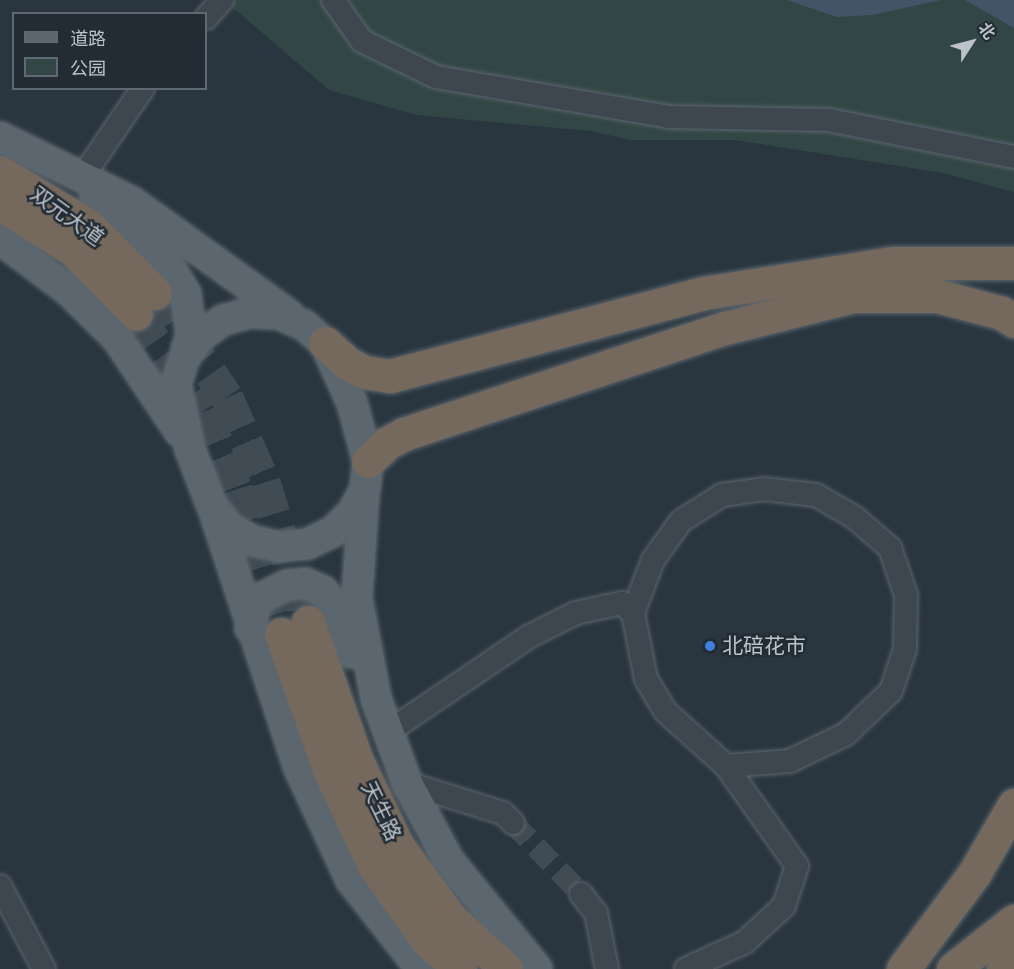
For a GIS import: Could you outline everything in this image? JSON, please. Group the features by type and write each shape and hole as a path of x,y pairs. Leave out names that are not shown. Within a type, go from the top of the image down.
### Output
{"highway":[{"name":"双元大道","path":"0,172 89,226 146,303 72,249 0,204"},
{"path":"314,334 347,363 364,372 390,376 704,293 893,263 1014,263"},
{"path":"367,475 387,443 404,434 725,328 853,296 938,296 1002,313 1014,321"},
{"name":"天生路","path":"280,628 330,772 373,864 428,942 460,969"},
{"name":"天生路","path":"280,628 357,761 397,845 451,919 506,969"},
{"path":"903,969 974,874 1014,805"},
{"path":"953,969 1014,921"},
{"path":"1003,969 1014,959"}],"main road":[{"path":"0,137 132,202 314,334 352,403 367,475 357,598 376,699 407,783 449,861"},
{"path":"83,176 94,197 169,266 186,294 191,334 176,385 190,449 212,506 280,628 299,768 351,880 421,969"},
{"path":"0,239 68,290 117,338 190,449"},
{"path":"184,359 201,336 223,320 250,313 278,314 314,334"},
{"path":"212,506 230,527 253,541 280,547 308,544 332,532 352,513 367,475"},
{"path":"280,628 256,605 274,590 305,583 323,591 338,612 401,789 449,861 537,969"}],"street":[{"path":"207,17 222,0"},
{"path":"333,0 362,41 436,77 669,117 829,120 1014,157"},
{"path":"83,176 142,90"},
{"path":"687,969 745,942 784,906 797,866 726,766 665,711 645,679 633,613 653,560 681,521 722,495 764,489 816,495 854,517 890,548 906,595 905,649 891,691 846,734 790,761 726,766"},
{"path":"388,732 424,711 530,636 576,613 622,603 633,613"},
{"path":"407,783 503,813 513,823"},
{"path":"0,886 44,969"},
{"path":"581,894 596,913 607,969"}],"green space":[{"path":"224,0 1014,0 1014,192 943,173 735,140 631,140 590,131 416,115 329,90"}],"water":[{"path":"787,0 941,0 872,15 837,17"},
{"path":"965,0 1014,0 1014,28"}],"tunnel":[{"path":"155,293 227,397 264,482 308,622"},
{"path":"136,314 204,411 236,489 281,634"},
{"path":"513,823 581,894"}],"place":[{"name":"北碚花市","path":"710,646"}]}
